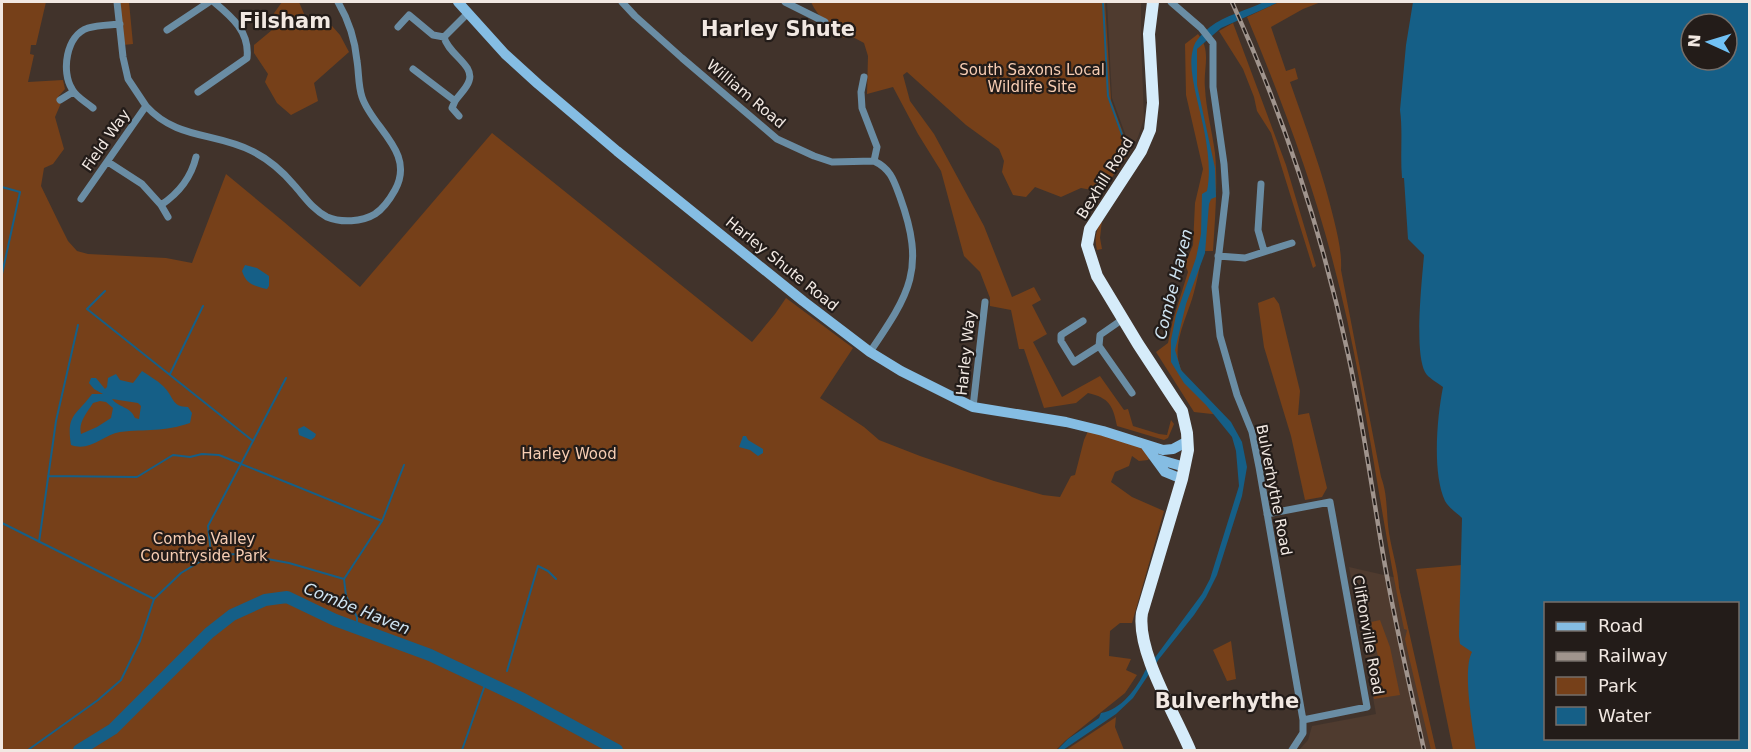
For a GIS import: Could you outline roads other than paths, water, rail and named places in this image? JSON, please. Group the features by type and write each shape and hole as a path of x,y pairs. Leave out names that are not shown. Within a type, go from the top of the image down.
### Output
{"highway":[{"name":"Bexhill Road","path":"1153,2 1149,34 1153,103 1150,130 1141,151 1101,211 1088,237 1088,251 1097,276 1122,319 1182,411 1188,441 1183,473 1142,614 1141,631 1150,661 1190,750"}],"main road":[{"name":"Harley Shute Road","path":"458,2 505,54 608,143 803,301 870,352 901,371 973,407 1066,422 1169,450 1188,441"},
{"path":"1145,445 1165,472 1183,473"}],"street":[{"name":"Field Way","path":"81,199 146,106 128,80 117,2"},
{"path":"167,30 211,2 231,17 246,36 247,58 198,92"},
{"path":"146,106 153,114 174,128 236,144 254,152 273,164 313,207 327,217 358,221 375,214 390,200 398,185 400,166 396,150 362,99 353,36 349,20 338,2"},
{"name":"William Road","path":"622,2 682,58 777,139 832,162 874,161"},
{"path":"785,2 825,22"},
{"name":"Bulverhythe Road","path":"1171,2 1201,28 1213,43 1213,87 1226,193 1215,287 1220,336 1237,395 1252,432 1303,720 1303,733 1292,750"},
{"path":"444,37 468,13"},
{"path":"398,27 409,15 433,35 444,37"},
{"path":"93,108 73,92 66,73 67,61 75,36 88,28 120,24"},
{"path":"444,37 448,48 465,64 470,73 469,82 452,108 459,116"},
{"path":"413,69 455,101"},
{"path":"864,77 861,92 862,108 877,147 874,161 885,166 891,174 908,219 914,249 905,296 870,352"},
{"path":"60,100 73,92"},
{"path":"160,205 183,186 196,170 196,156"},
{"path":"108,162 142,184 168,217"},
{"path":"1261,183 1258,230 1264,251"},
{"name":"Field Way","path":"78,188 86,192"},
{"path":"1218,256 1245,258 1292,243"},
{"name":"Harley Way","path":"973,407 985,302"},
{"path":"1122,319 1100,335 1099,346 1132,393"},
{"path":"1083,321 1061,335 1060,342 1074,362 1099,346"},
{"name":"Cliftonville Road","path":"1267,514 1330,502 1367,707 1303,720"}],"water":[{"path":"1264,2 1279,2 1221,28 1197,49 1197,85 1215,168 1216,197 1211,199 1209,204 1205,253 1186,304 1175,350 1181,370 1231,422 1242,442 1247,467 1242,496 1217,575 1194,615 1159,659 1133,698 1116,714 1063,750 1057,750 1068,739 1099,718 1101,713 1115,708 1128,697 1202,594 1210,579 1239,486 1236,451 1232,437 1206,405 1184,383 1171,362 1171,340 1176,315 1196,258 1201,234 1202,194 1207,191 1209,179 1206,143 1192,72 1193,49 1200,37 1216,23"},
{"path":"1413,2 1749,2 1749,750 1476,750 1468,685 1469,661 1472,652 1460,644 1459,636 1462,518 1445,501 1438,476 1437,445 1443,387 1426,374 1422,362 1419,333 1424,255 1408,239 1404,178 1402,178 1400,110 1406,45"},
{"path":"245,265 257,268 269,276 267,289 248,282 242,271"},
{"path":"142,371 156,380 178,405 188,407 192,413 190,423 163,429 120,432 90,445 78,447 71,445 70,427 74,416 92,394 103,394 89,383 91,378 96,378 105,389 108,378 116,374 120,380 133,383","holes":["112,399 138,403 141,406 139,419","106,402 113,408 111,418 81,434 84,418 93,403"]},
{"path":"304,426 316,434 311,440 299,435 298,429"},
{"path":"743,436 763,449 763,453 758,456 750,450 739,447"}],"waterway":[{"path":"1103,2 1108,96 1128,151"},
{"path":"2,187 20,192 2,274"},
{"path":"105,291 87,309 253,441 208,526 211,554"},
{"path":"170,374 203,306"},
{"path":"39,542 56,421 78,325"},
{"path":"253,441 286,378"},
{"path":"48,476 137,477 173,455 190,457 202,454 219,455 382,521"},
{"path":"344,579 382,521 404,465"},
{"path":"2,523 154,599"},
{"path":"28,750 98,700 121,680 140,641 154,599 181,573 211,555 241,554 289,563 344,579 346,596 357,617 357,628"},
{"path":"507,671 538,566 548,571 556,579"},
{"name":"Combe Haven","path":"79,750 113,729 209,633 232,615 265,600 287,597 335,620 430,655 523,699 617,750"},
{"path":"462,750 486,682"}],"railway":[{"path":"1232,2 1251,44 1284,131 1313,219 1338,309 1358,405 1393,608 1424,750"}],"district":[{"name":"Filsham","path":"285,21"},
{"name":"Harley Shute","path":"778,29"},
{"name":"Bulverhythe","path":"1227,701"}],"park label":[{"name":"South Saxons Local Wildlife Site","path":"1032,78"},
{"name":"Harley Wood","path":"569,454"},
{"name":"Combe Valley Countryside Park","path":"204,548"}]}
